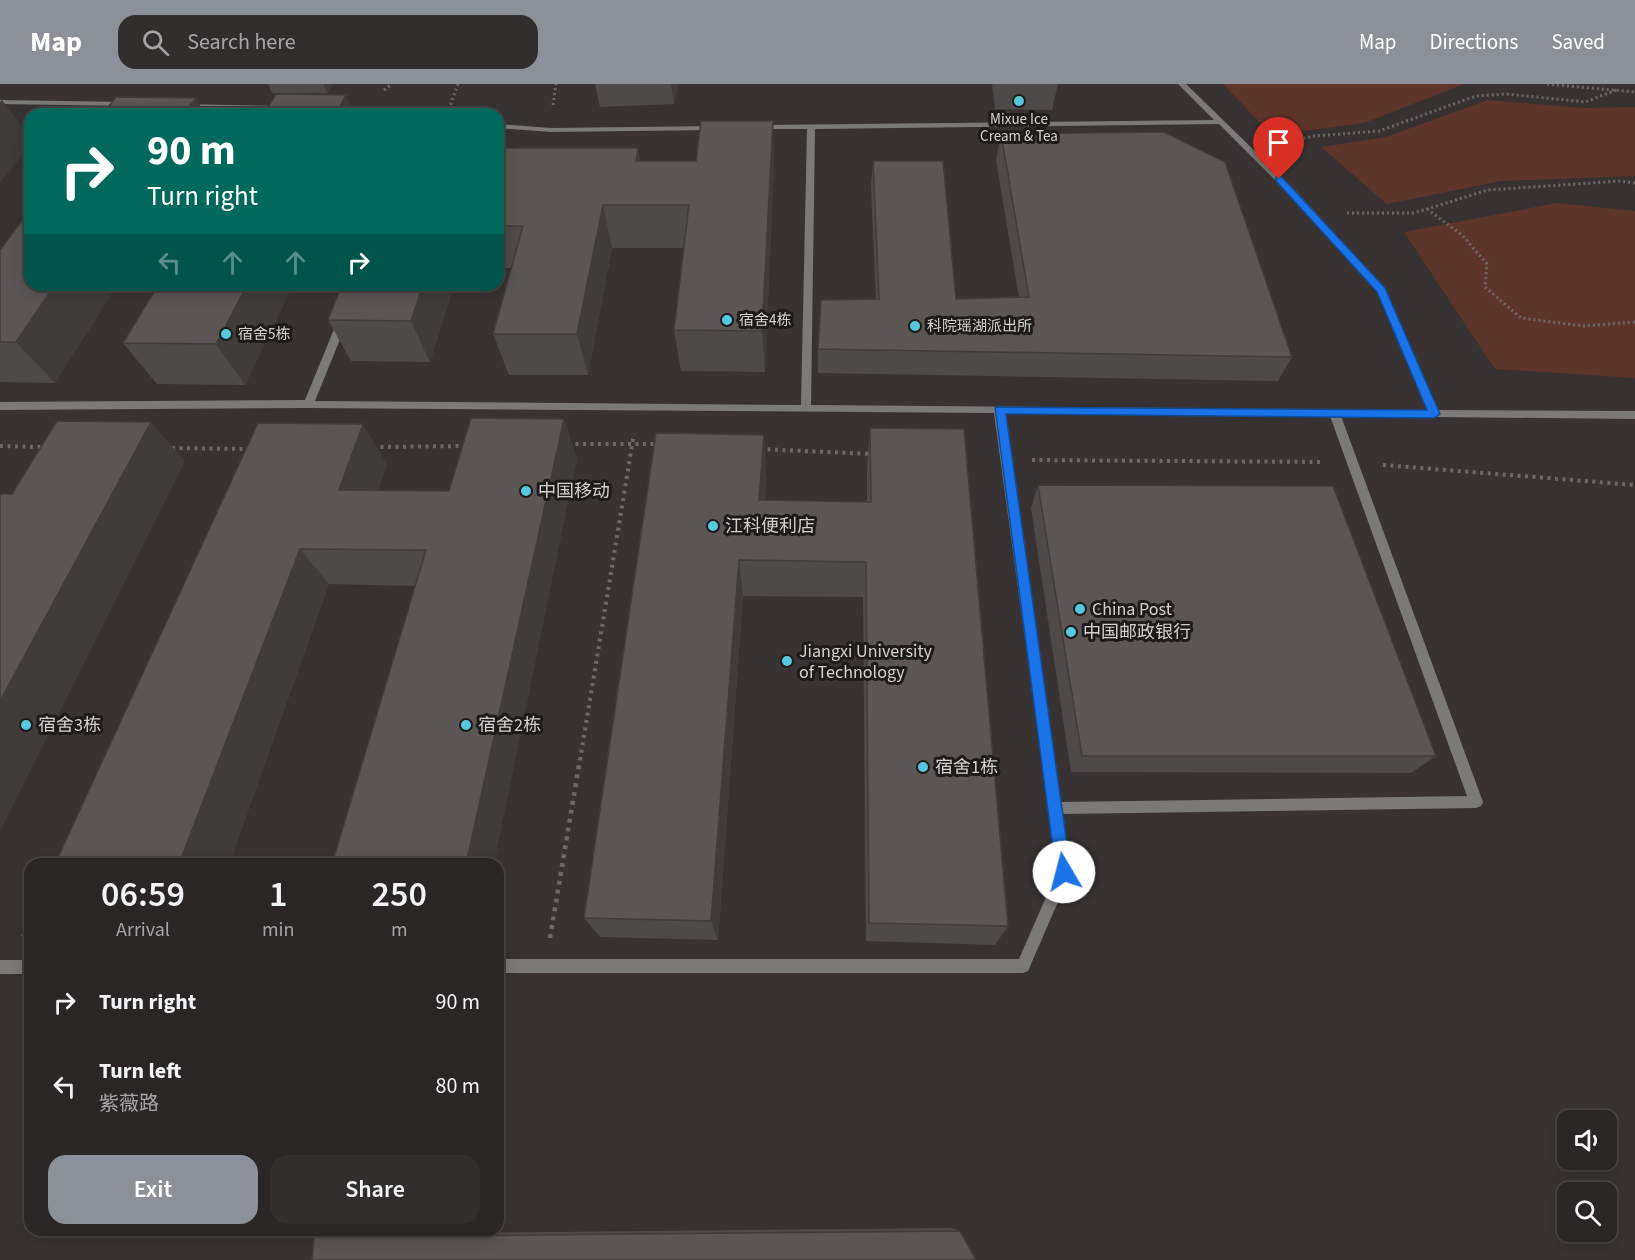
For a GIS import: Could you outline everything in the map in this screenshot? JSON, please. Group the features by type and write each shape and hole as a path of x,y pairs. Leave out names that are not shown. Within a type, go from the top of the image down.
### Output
{"street":[{"path":"1182,84 1251,151 1382,290 1434,414"},
{"path":"0,102 135,105"},
{"path":"121,108 124,104"},
{"path":"170,105 264,108"},
{"path":"752,127 1222,122"},
{"path":"504,126 551,130 728,128"},
{"path":"806,408 811,127"},
{"path":"309,404 348,307"},
{"path":"0,406 309,404 1635,415"},
{"path":"504,966 1023,966 1064,872 999,410"},
{"path":"1054,808 1476,802 1334,412"},
{"path":"0,967 24,967"}],"path":[{"path":"449,108 458,84"},
{"path":"1547,84 1565,88 1619,89 1635,92"},
{"path":"1251,151 1314,136 1379,131 1476,96 1507,94 1585,102 1619,89"},
{"path":"1310,214 1413,213 1488,190 1620,181 1635,183"},
{"path":"1427,209 1462,236 1487,264 1485,287 1521,318 1583,326 1635,322"},
{"path":"241,459 266,404"},
{"path":"546,966 639,406"},
{"path":"562,444 668,445"},
{"path":"363,447 469,446"},
{"path":"0,447 47,447"},
{"path":"164,448 258,448"},
{"path":"749,448 878,454"},
{"path":"1006,459 1352,462 1635,485"}],"shaded area":[{"path":"1223,84 1464,84 1364,123 1272,135"},
{"path":"1488,100 1584,108 1635,107 1635,176 1501,181 1387,204 1321,147 1386,137"},
{"path":"1557,203 1635,211 1635,378 1495,369 1404,232"}],"building":[{"path":"276,94 346,95 339,108 268,108"},
{"path":"116,97 196,98 188,108 108,108"},
{"name":"宿舍4栋","path":"701,121 773,121 762,331 674,330 689,205 603,205 577,334 493,334 523,226 504,226 504,148 638,148 636,161 696,161"},
{"path":"1164,132 1225,162 1292,357 818,349 821,300 879,299 873,161 943,161 956,299 1029,297 1001,134"},
{"path":"24,218 24,291 51,291 16,342 0,342 0,250"},
{"path":"154,291 244,291 216,344 123,343"},
{"path":"340,291 421,291 411,321 328,320"},
{"path":"471,418 564,419 467,858 334,858 426,550 300,549 181,858 58,858 258,423 363,424 339,490 449,491"},
{"path":"57,421 151,422 0,701 0,494 12,494"},
{"name":"宿舍1栋","path":"870,428 964,429 1008,926 869,923 866,562 739,560 711,921 584,918 656,433 764,435 759,500 871,502"},
{"path":"1038,485 1333,486 1436,756 1082,756"},
{"path":"960,1231 976,1260 312,1260 314,1237"}],"place":[{"name":"Mixue Ice Cream & Tea","path":"1019,101"},
{"name":"宿舍4栋","path":"727,320"},
{"name":"科院瑶湖派出所","path":"915,326"},
{"name":"宿舍5栋","path":"226,334"},
{"name":"中国移动","path":"526,491"},
{"name":"江科便利店","path":"713,526"},
{"name":"China Post","path":"1080,609"},
{"name":"中国邮政银行","path":"1071,632"},
{"name":"Jiangxi University of Technology","path":"787,661"},
{"name":"宿舍3栋","path":"26,725"},
{"name":"宿舍2栋","path":"466,725"},
{"name":"宿舍1栋","path":"923,767"}],"route":[{"path":"1064,872 999,410 1434,414 1382,290 1279,179"}]}
